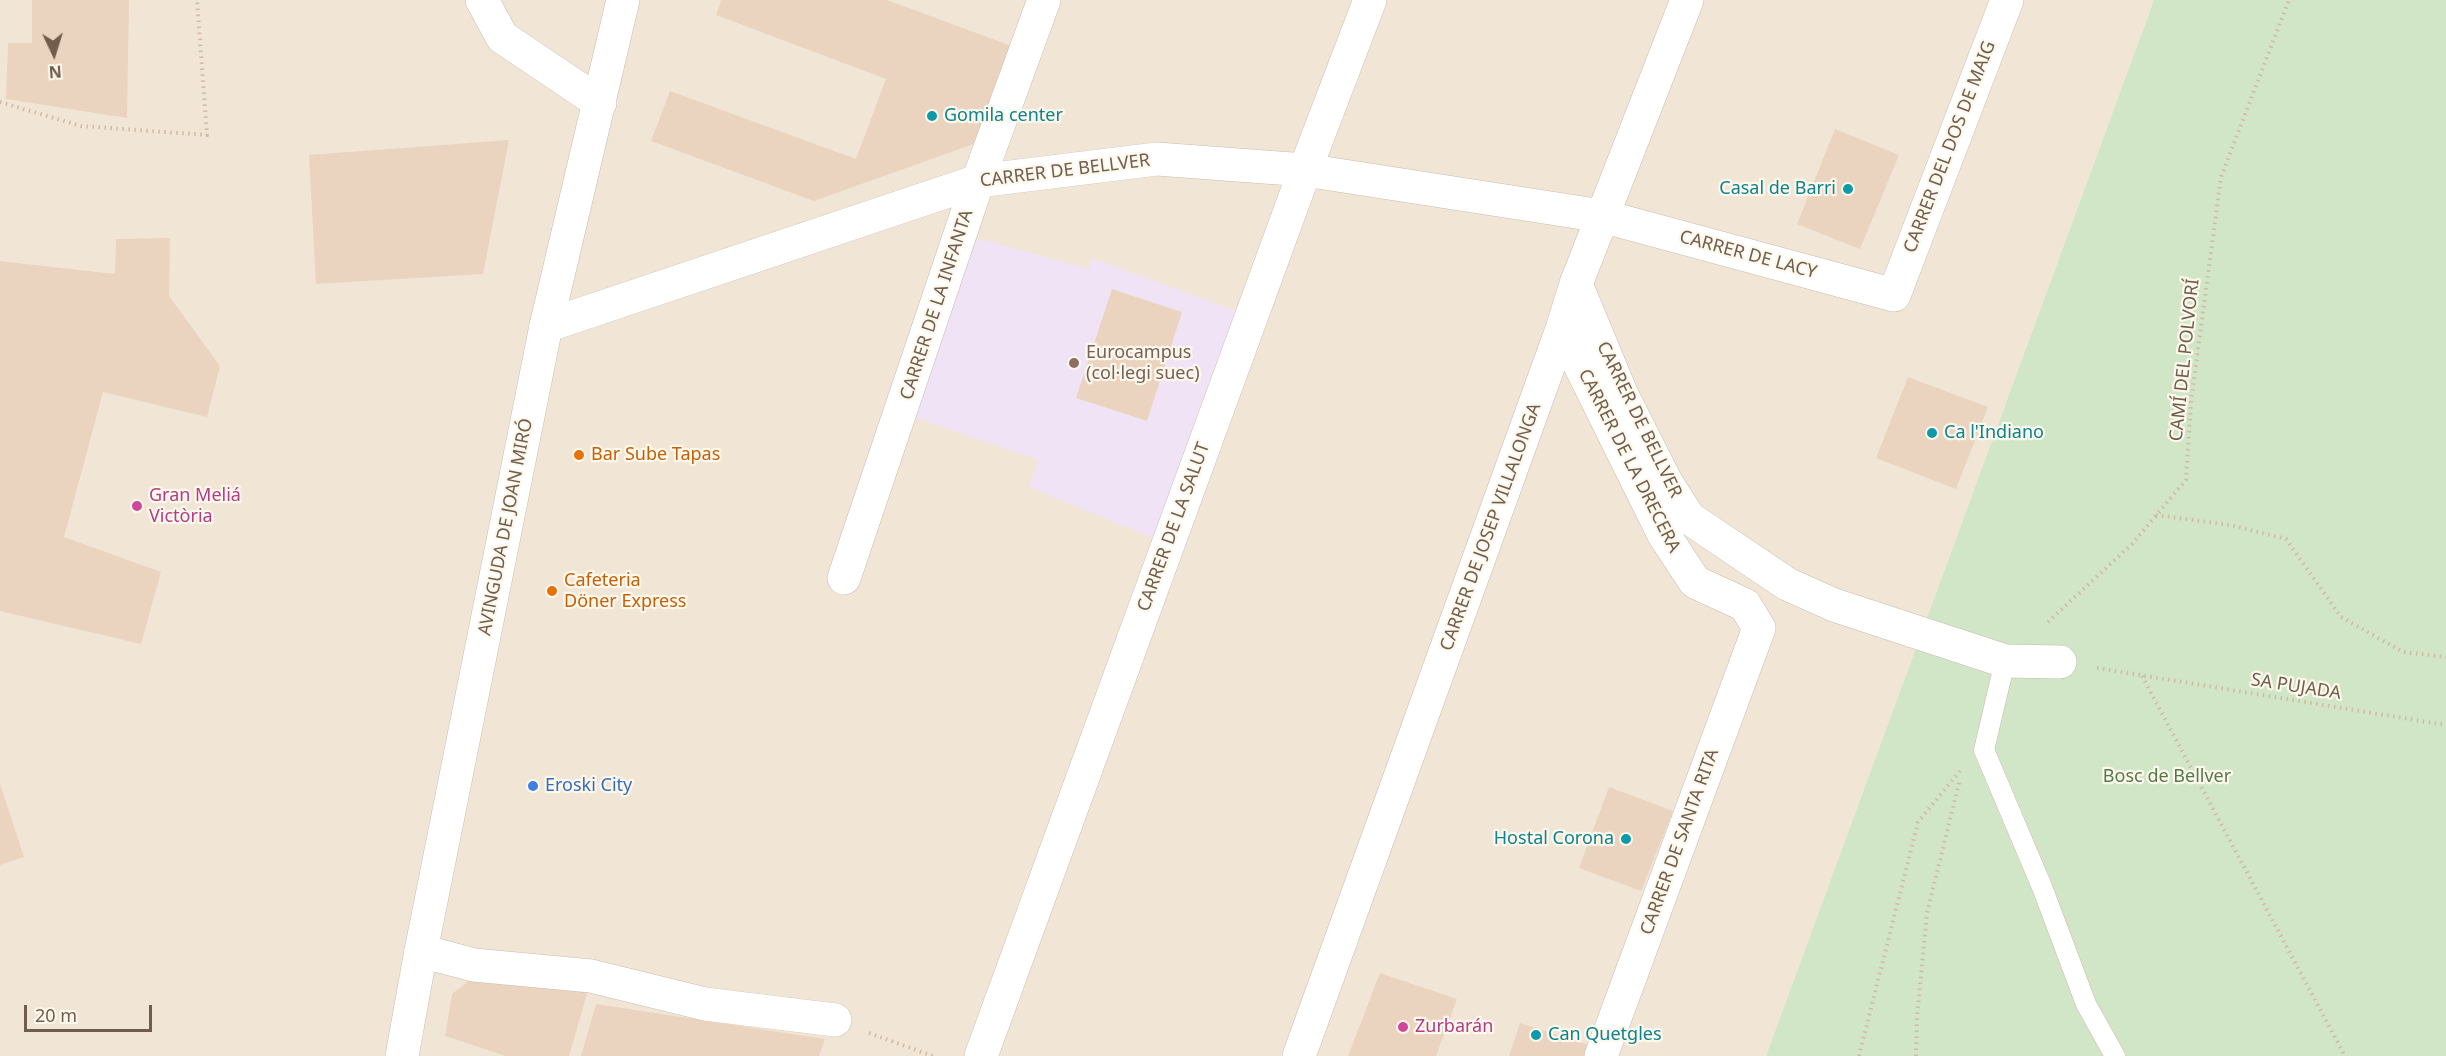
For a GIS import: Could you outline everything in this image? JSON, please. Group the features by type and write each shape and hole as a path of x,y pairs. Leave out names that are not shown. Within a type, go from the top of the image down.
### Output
{"street":[{"path":"482,0 502,37 600,103"},
{"name":"AVINGUDA DE JOAN MIRÓ","path":"402,1056 546,326 623,0"},
{"name":"CARRER DE LA INFANTA","path":"844,578 978,181 1044,0"},
{"name":"CARRER DE LA SALUT","path":"981,1056 1305,170 1370,0"},
{"name":"CARRER DE JOSEP VILLALONGA","path":"1299,1056 1562,329 1576,284 1687,0"},
{"name":"CARRER DEL DOS DE MAIG","path":"1894,295 2007,0"},
{"name":"CARRER DE BELLVER","path":"546,326 978,181 1157,159 1305,170 1602,216"},
{"name":"CARRER DE LACY","path":"1602,216 1894,295"},
{"name":"CARRER DE BELLVER","path":"1576,284 1622,395 1666,482 1689,518 1787,584 1834,605 2005,661 2060,662"},
{"name":"CARRER DE LA DRECERA","path":"1562,329 1664,535 1695,582 1745,605 1759,628"},
{"name":"CARRER DE SANTA RITA","path":"1601,1056 1759,628"},
{"path":"421,951 474,965 591,976 705,1004 835,1020"}],"lane":[{"path":"2005,661 1984,750 2042,887 2086,1004 2115,1056"}],"path":[{"path":"0,102 81,126 207,135 197,0"},
{"name":"CAMÍ DEL POLVORÍ","path":"2005,661 2132,544 2186,480 2191,402 2221,177 2289,0"},
{"path":"2156,515 2230,525 2286,539 2341,617 2403,652 2446,657"},
{"name":"SA PUJADA","path":"2060,662 2446,725"},
{"path":"2142,676 2345,1056"},
{"path":"1859,1056 1918,822 1964,766 1927,913 1917,1017 1916,1056"},
{"path":"835,1020 933,1056"}],"shaded area":[{"path":"0,0 2154,0 1766,1056 0,1056"},
{"name":"Eurocampus (col·legi suec)","path":"976,238 1089,269 1092,258 1239,312 1155,539 1029,487 1038,460 908,415"}],"green space":[{"name":"Bosc de Bellver","path":"2154,0 2446,0 2446,1056 1766,1056"}],"building":[{"path":"32,0 129,0 127,118 6,99 8,43 32,43"},
{"name":"Gomila center","path":"721,0 887,0 1017,48 982,141 814,201 651,141 670,91 856,159 886,79 716,15"},
{"name":"Casal de Barri","path":"1835,129 1899,155 1860,249 1797,224"},
{"path":"509,140 483,274 316,284 309,155"},
{"path":"170,238 169,296 220,366 207,417 103,392 64,537 161,572 141,644 0,611 0,261 115,274 116,239"},
{"path":"1112,289 1182,312 1147,421 1076,398"},
{"name":"Ca l'Indiano","path":"1908,377 1988,407 1956,489 1876,458"},
{"path":"0,784 24,857 0,865"},
{"name":"Hostal Corona","path":"1609,787 1673,811 1641,891 1579,868"},
{"name":"Zurbarán","path":"1380,973 1457,999 1436,1056 1348,1056"},
{"path":"475,976 589,987 569,1056 505,1056 445,1036 452,994"},
{"path":"596,1004 825,1039 819,1056 581,1056"},
{"name":"Can Quetgles","path":"1520,1023 1595,1047 1591,1056 1509,1056"}],"place":[{"name":"Gomila center","path":"932,116"},
{"name":"Casal de Barri","path":"1848,189"},
{"name":"Eurocampus (col·legi suec)","path":"1074,363"},
{"name":"Ca l'Indiano","path":"1932,433"},
{"name":"Bar Sube Tapas","path":"579,455"},
{"name":"Gran Meliá Victòria","path":"137,506"},
{"name":"Cafeteria Döner Express","path":"552,591"},
{"name":"Eroski City","path":"533,786"},
{"name":"Hostal Corona","path":"1626,839"},
{"name":"Zurbarán","path":"1403,1027"},
{"name":"Can Quetgles","path":"1536,1035"}]}
